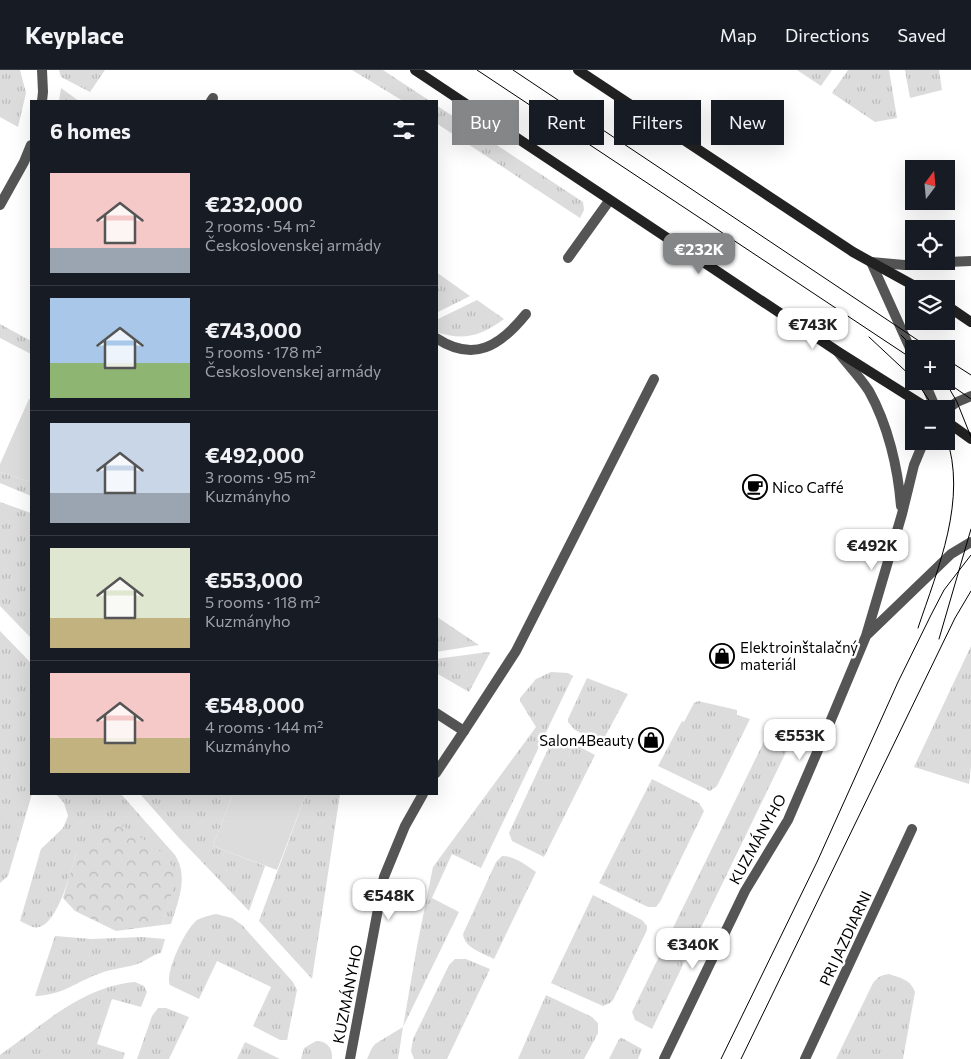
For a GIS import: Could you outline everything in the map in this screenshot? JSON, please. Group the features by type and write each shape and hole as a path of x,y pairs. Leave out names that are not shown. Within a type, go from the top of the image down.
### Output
{"street":[{"path":"42,70 44,92 42,100"},
{"path":"415,70 609,201 915,400"},
{"path":"578,70 845,247 905,281"},
{"path":"0,205 30,147"},
{"path":"568,258 609,201"},
{"path":"870,262 904,265 925,262 971,261"},
{"path":"870,262 906,340"},
{"path":"955,311 971,322"},
{"path":"438,339 461,349 476,350 486,348 496,344 526,314"},
{"name":"KUZMÁNYHO","path":"837,351 868,391 878,412 894,458 900,486 902,514"},
{"path":"438,770 516,651 654,378"},
{"path":"955,403 971,396"},
{"path":"955,427 971,439"},
{"name":"KUZMÁNYHO","path":"664,1059 745,891 788,820 866,636 902,514 914,465 920,450"},
{"path":"866,636 951,554 971,542"},
{"path":"438,714 464,731"},
{"name":"KUZMÁNYHO","path":"350,1059 384,877 405,826 422,795"},
{"name":"PRI JAZDIARNI","path":"805,1059 912,829"}],"green space":[{"path":"0,70 20,70 26,93 18,127 0,117"},
{"path":"59,70 105,70 90,92 61,77"},
{"path":"352,70 383,70 428,100 401,100"},
{"path":"797,70 832,70 821,86"},
{"path":"848,70 889,70 897,118 875,122 832,93"},
{"path":"905,70 939,70 942,90 910,98"},
{"path":"61,88 78,100 59,100"},
{"path":"438,106 452,116 452,134 438,124"},
{"path":"469,145 497,145 583,202 584,210 580,218"},
{"path":"438,273 470,296 438,312"},
{"path":"477,300 504,319 480,333 464,336 438,333 438,319"},
{"path":"0,324 30,340 30,353 0,338"},
{"path":"30,399 30,482 0,472 0,464"},
{"path":"0,472 30,482 30,496 0,483"},
{"path":"0,502 30,513 30,637 0,606"},
{"path":"438,618 479,645 438,652"},
{"path":"0,631 30,662 30,795 32,795 8,876 0,883"},
{"path":"971,646 971,767 969,784 914,767"},
{"path":"490,653 469,692 438,674 438,659"},
{"path":"551,672 568,673 573,676 481,868 452,854 432,898 459,912 403,1027 433,867 536,727 520,698 536,679"},
{"path":"587,678 628,694 601,744 575,730 568,722"},
{"path":"698,701 737,710 737,715 750,719 717,786 710,791 658,766 682,721 684,722 694,703"},
{"path":"774,721 793,726 787,750 652,1029 635,1020 632,1012"},
{"path":"562,739 595,755 544,857 512,841 509,833 549,747 555,740"},
{"path":"652,779 699,803 704,811 660,902 656,907 648,907 599,883"},
{"path":"57,795 122,795 175,855 179,863 182,881 171,924 162,925 177,873 76,854 63,895 52,916 39,927 32,927 20,921 41,849 63,828 68,816 64,803"},
{"path":"141,795 233,795 213,846 265,866 249,911"},
{"path":"233,795 306,795 277,870 213,846"},
{"path":"306,795 340,795 312,979 259,921"},
{"path":"118,823 157,848 178,873 162,925 116,931 75,911 63,898 76,854"},
{"path":"502,856 516,859 536,872 494,959 470,946 464,939 463,934 496,862"},
{"path":"593,895 642,920 647,926 647,930 613,1000 603,1006 551,983"},
{"path":"216,914 232,918 242,925 293,982 297,990 287,1040 280,1040 253,1026 271,987 217,961 199,999 170,985 170,971 173,961 187,932 197,920"},
{"path":"55,936 92,939 142,937 165,939 161,953 140,963 101,973 54,993 35,996"},
{"path":"455,959 466,959 490,969 447,1059 414,1059 411,1051 413,1039 449,965"},
{"path":"889,974 908,982 915,992 903,1059 836,1059 873,983 876,979"},
{"path":"135,982 144,986 147,992 141,1007 112,999 97,1044 125,1053 123,1059 0,1059 0,1055 47,1020 80,999 116,985"},
{"path":"546,995 592,1017 598,1023 598,1033 584,1059 518,1059"},
{"path":"158,1008 166,1008 189,1017 169,1059 137,1059 152,1016"},
{"path":"403,1027 398,1059 367,1059 375,1044"},
{"path":"622,1038 642,1049 638,1059 609,1059 619,1039"},
{"path":"316,1041 323,1042 328,1046 332,1059 301,1059 304,1048"},
{"path":"245,1042 280,1059 237,1059"}],"tram line":[{"path":"477,70 905,354"},
{"path":"513,70 918,340"},
{"path":"901,335 906,340"},
{"path":"869,337 905,371"},
{"path":"955,365 971,375"},
{"path":"955,388 971,399"},
{"path":"922,390 929,400"},
{"path":"950,390 971,437"},
{"path":"918,628 948,533 954,484 950,450"},
{"path":"939,639 971,529"},
{"path":"721,1059 817,862 898,682 931,615 944,590 971,555"},
{"path":"741,1059 955,618 971,591"}],"place":[{"name":"Nico Caffé","path":"755,487"},
{"name":"Elektroinštalačný materiál","path":"722,656"},
{"name":"Salon4Beauty","path":"651,740"}]}
